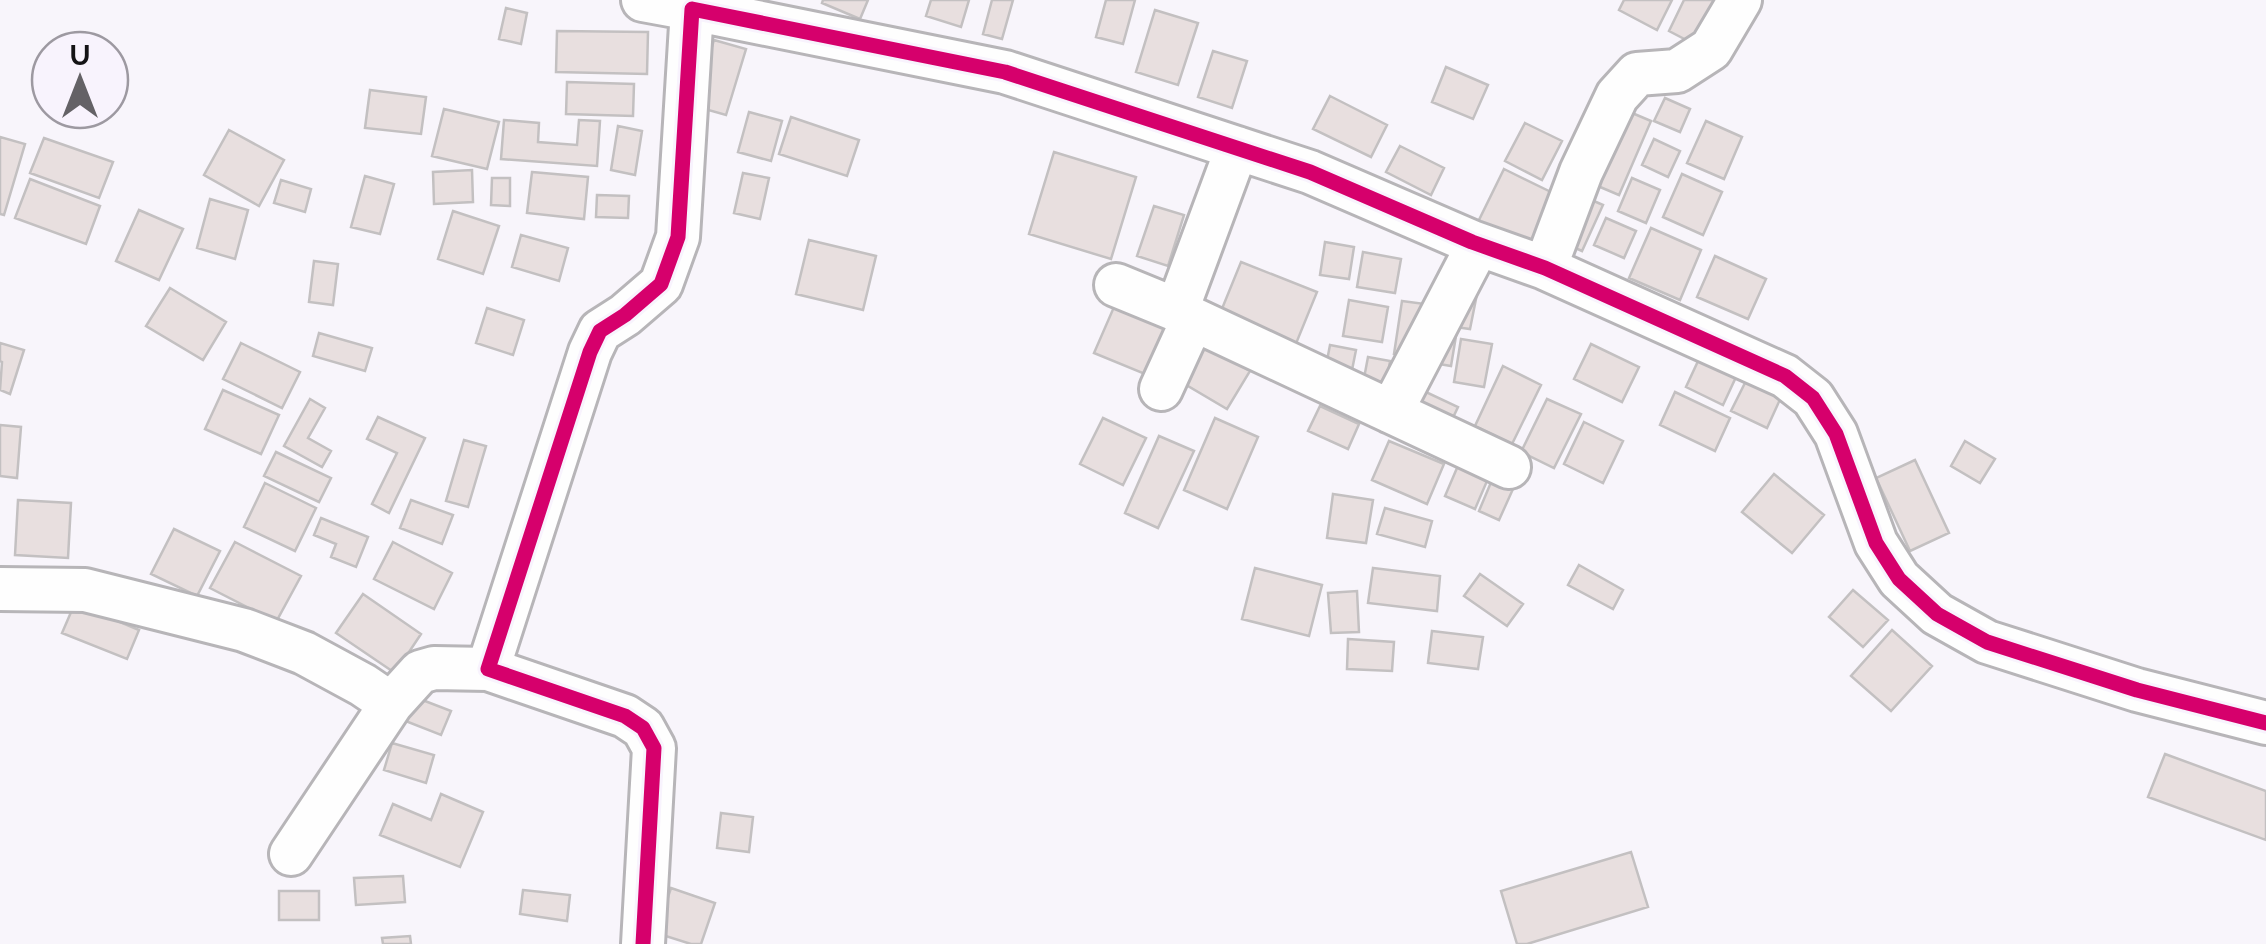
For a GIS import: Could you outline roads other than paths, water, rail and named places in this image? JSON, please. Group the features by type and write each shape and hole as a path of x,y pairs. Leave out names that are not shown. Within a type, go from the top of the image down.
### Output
{"street":[{"path":"643,0 1005,72 1310,172 1478,245 1546,268 1785,376 1813,398 1836,434 1876,543 1898,579 1936,614 1988,642 2137,690 2266,723"},
{"path":"1546,268 1581,172 1618,96 1637,74 1677,71 1711,49 1740,0"},
{"path":"488,670 590,352 600,331 661,284 678,237 692,9"},
{"path":"1161,390 1237,148"},
{"path":"1391,412 1478,245"},
{"path":"1116,286 1185,314 1508,467"},
{"path":"0,589 85,590 244,630 304,652 391,704"},
{"path":"291,854 391,704 420,672 434,668 488,670 625,716 643,728 654,748 643,944"}]}
